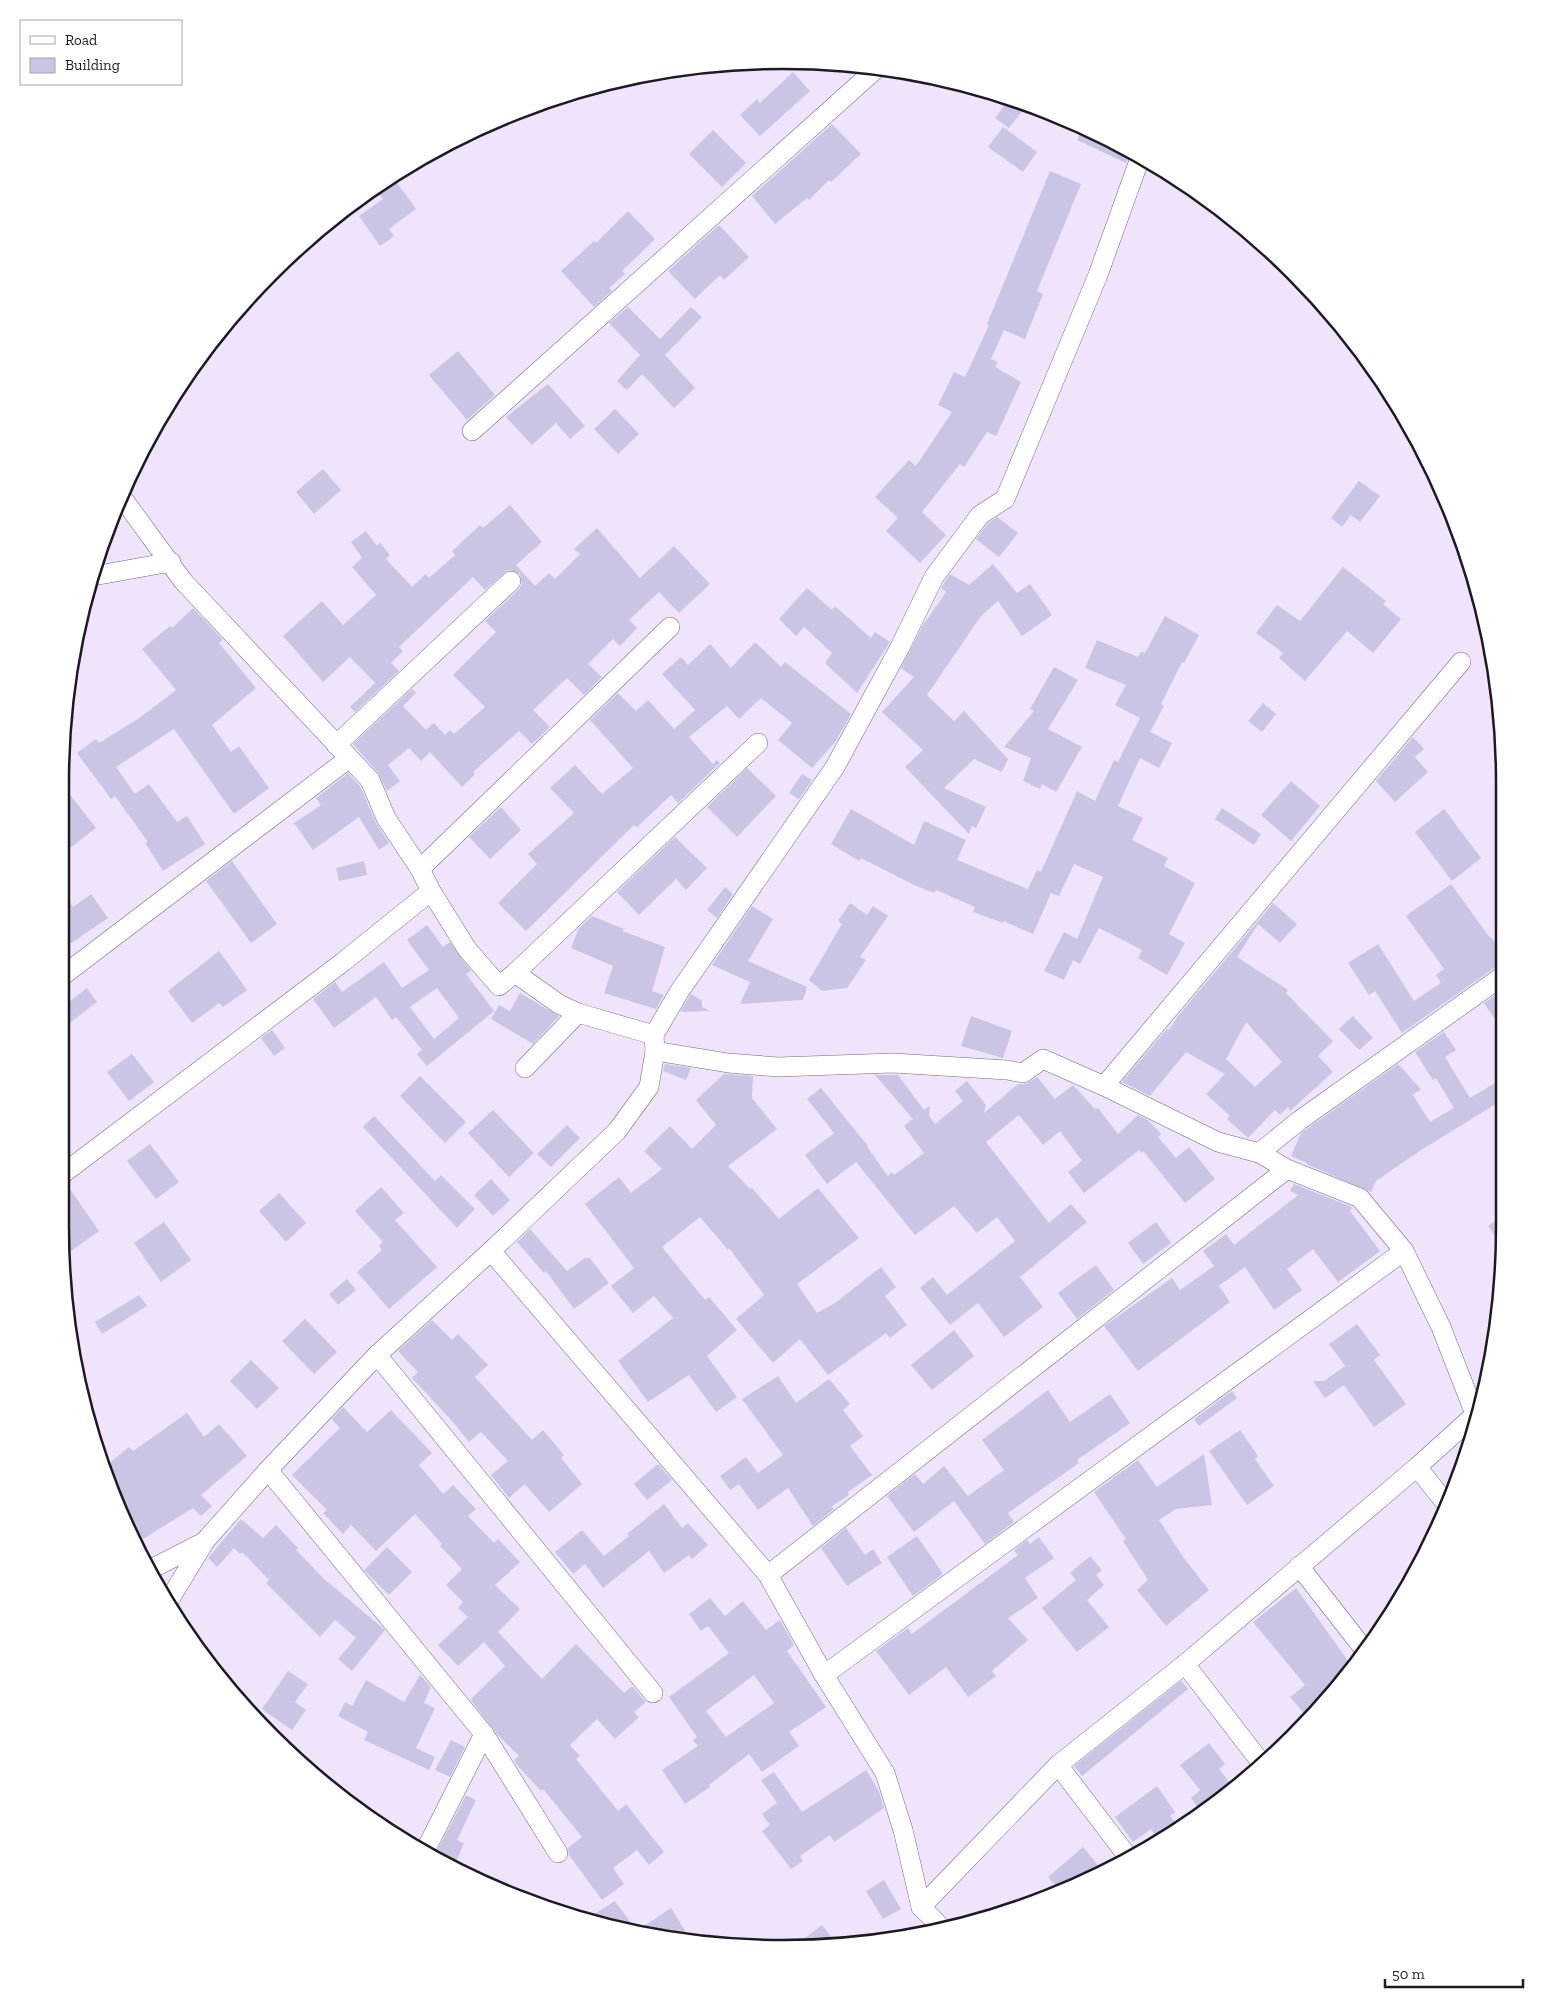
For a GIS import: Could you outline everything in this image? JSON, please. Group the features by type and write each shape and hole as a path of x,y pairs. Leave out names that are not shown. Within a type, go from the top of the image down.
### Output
{"street":[{"path":"472,431 870,74"},
{"path":"172,1596 204,1541 268,1470 377,1354 492,1251 617,1131 649,1086 655,1043 680,992 835,767 900,647 934,577 980,515 1004,499 1098,275 1138,163"},
{"path":"126,503 183,581 370,780 386,818 420,869 431,891 468,949 498,986 515,973 758,743"},
{"path":"100,575 171,562"},
{"path":"69,971 342,752 511,581"},
{"path":"420,869 670,627"},
{"path":"1104,1086 1461,662"},
{"path":"69,1169 343,962 431,891"},
{"path":"515,973 559,1004 578,1013 655,1043 728,1062 778,1067 892,1063 1007,1070 1023,1073 1042,1059 1104,1086 1218,1142 1259,1153 1287,1169 1360,1198 1404,1251 1441,1327 1473,1406"},
{"path":"1259,1153 1300,1120 1496,981"},
{"path":"525,1068 578,1013"},
{"path":"768,1575 1287,1169"},
{"path":"492,1251 768,1575 824,1675 885,1773 903,1830 921,1907 938,1923"},
{"path":"824,1675 1404,1251"},
{"path":"377,1354 653,1693"},
{"path":"921,1907 1058,1765 1185,1664 1298,1566 1417,1467 1470,1419"},
{"path":"1417,1467 1442,1499"},
{"path":"268,1470 484,1734 558,1853"},
{"path":"155,1567 204,1541"},
{"path":"1298,1566 1361,1645"},
{"path":"1185,1664 1258,1758"},
{"path":"428,1846 484,1734"},
{"path":"1058,1765 1125,1853"}],"building":[{"path":"793,72 810,91 760,136 740,115 757,99 760,103"},
{"path":"1005,105 1022,111 1009,128 995,118"},
{"path":"832,124 861,154 831,182 829,180 809,200 807,198 775,224 752,196"},
{"path":"1003,127 1037,152 1023,172 988,147"},
{"path":"713,130 746,163 722,187 689,154"},
{"path":"1079,134 1128,158 1126,163 1077,140"},
{"path":"1050,171 1081,184 1037,291 1043,294 1025,339 1004,330 991,359 998,362 995,367 1021,382 996,436 987,432 964,467 960,464 922,512 946,535 920,563 886,531 898,518 875,497 909,460 916,466 952,412 938,405 954,372 965,377 989,325 987,324"},
{"path":"397,182 416,209 389,229 394,236 380,246 359,216 383,199 379,194"},
{"path":"628,211 655,239 622,271 625,274 609,288 612,291 594,307 561,271 594,241 596,243"},
{"path":"719,225 749,257 724,280 720,275 695,299 668,271"},
{"path":"628,307 660,339 691,307 702,317 665,355 695,388 674,408 642,374 627,390 617,381 640,355 609,323"},
{"path":"458,351 495,395 467,420 429,375"},
{"path":"548,384 585,426 570,439 556,423 532,445 506,417"},
{"path":"615,409 639,434 618,454 594,429"},
{"path":"323,469 341,490 314,514 296,492"},
{"path":"1359,481 1380,496 1360,522 1351,515 1342,527 1331,518"},
{"path":"510,505 542,542 516,565 535,586 549,573 555,579 580,554 574,549 597,528 640,578 674,546 710,584 679,613 659,592 629,620 637,628 620,646 613,639 588,664 602,677 584,695 567,678 533,710 550,727 532,744 519,731 473,772 475,774 462,787 430,752 421,761 409,748 388,765 400,781 387,791 378,773 353,744 412,689 416,693 403,706 426,730 434,723 445,735 450,730 454,734 485,707 453,675 496,632 485,621 519,589 522,584 520,574 508,570 485,590 473,577 399,647 403,651 391,663 399,671 355,712 350,707 375,683 350,657 323,682 283,636 322,601 343,625 376,595 352,567 362,558 351,542 366,531 377,546 380,543 390,555 386,559 412,587 426,574 429,578 455,555 452,551 480,525 483,528"},
{"path":"997,517 1018,533 999,557 976,539 988,523"},
{"path":"993,564 1017,593 1030,584 1052,615 1022,636 998,601 981,616 927,695 954,721 964,711 1008,759 1002,772 974,759 944,788 986,807 976,828 972,826 969,834 905,767 923,750 882,712 914,677 901,668 923,625 946,592 941,588 950,574 969,585"},
{"path":"1343,567 1386,601 1383,604 1401,619 1373,653 1347,631 1305,681 1279,658 1283,653 1256,633 1277,605 1300,621"},
{"path":"807,588 832,610 835,606 871,638 875,632 890,642 857,693 825,663 832,653 804,627 796,636 779,619"},
{"path":"193,608 223,640 219,643 256,688 212,725 231,752 239,746 269,788 234,814 174,729 116,767 135,794 149,784 177,822 187,816 205,844 163,871 145,843 148,842 115,796 111,799 77,753 96,739 99,743 138,719 176,690 142,649 170,626 172,628"},
{"path":"1165,616 1199,635 1184,663 1182,662 1161,704 1164,706 1150,732 1172,743 1159,768 1140,758 1118,806 1143,818 1132,840 1168,858 1164,866 1195,883 1169,934 1185,943 1167,975 1138,958 1142,950 1099,928 1080,964 1073,960 1064,980 1044,971 1064,932 1077,939 1103,877 1074,864 1059,896 1051,893 1033,934 1003,921 1003,923 973,912 975,907 936,890 934,893 914,885 861,858 859,861 831,844 851,809 914,845 924,821 966,840 957,860 1028,889 1037,870 1041,872 1077,791 1095,801 1114,760 1118,762 1140,718 1115,705 1126,685 1085,668 1097,640 1138,657 1141,651 1145,653"},
{"path":"755,642 781,667 785,662 851,714 836,741 812,768 778,740 792,723 761,698 739,719 727,706 689,737 713,764 717,760 720,763 678,803 671,795 637,827 634,825 526,931 498,903 537,864 528,854 574,813 550,788 575,765 602,794 633,768 590,720 618,693 636,711 648,700 674,729 695,710 662,674 681,657 688,665 710,644 731,668"},
{"path":"1054,667 1078,680 1048,729 1082,747 1056,792 1042,784 1040,789 1023,781 1031,758 1004,747 1034,711 1030,709"},
{"path":"1263,703 1276,714 1262,732 1248,721"},
{"path":"1413,737 1424,749 1415,757 1428,772 1395,802 1376,781"},
{"path":"747,768 776,796 737,837 707,807"},
{"path":"348,773 360,786 376,823 389,843 379,850 359,817 313,850 294,823 321,805 316,798"},
{"path":"802,774 812,780 799,799 789,793"},
{"path":"1291,781 1320,806 1291,841 1261,815"},
{"path":"69,793 96,828 69,849"},
{"path":"501,807 521,830 490,859 469,837"},
{"path":"1222,808 1261,834 1254,845 1215,819"},
{"path":"1444,809 1481,858 1452,881 1415,832"},
{"path":"675,837 707,868 686,890 676,879 639,915 617,892"},
{"path":"232,861 277,924 251,943 206,881"},
{"path":"364,861 367,875 339,881 336,868"},
{"path":"1451,884 1496,944 1496,967 1402,1033 1375,991 1369,995 1348,963 1378,944 1414,1001 1441,983 1436,975 1444,969 1406,916"},
{"path":"725,887 733,894 717,918 707,910"},
{"path":"91,894 108,918 69,945 69,901 73,907"},
{"path":"850,903 867,915 873,906 888,916 860,957 866,960 847,988 822,991 809,980 842,924 838,921"},
{"path":"1273,903 1297,924 1280,943 1258,924 1237,957 1288,990 1286,993 1333,1041 1318,1056 1333,1072 1290,1111 1288,1107 1280,1115 1275,1110 1248,1138 1227,1119 1230,1116 1206,1094 1225,1074 1186,1052 1150,1096 1122,1082 1167,1029 1169,1030 1178,1016","holes":["1246,1022 1282,1062 1255,1087 1226,1059"]},
{"path":"752,906 773,919 748,961 807,987 803,1000 740,1004 750,982 712,965"},
{"path":"592,916 624,929 622,931 665,947 652,991 664,995 656,1009 604,993 613,966 571,948 579,928"},
{"path":"427,925 443,947 450,942 471,971 466,974 494,1011 427,1066 417,1054 422,1050 396,1017 392,1020 376,997 334,1028 313,999 335,982 342,992 384,962 402,988 429,970 407,940","holes":["437,988 459,1018 434,1039 410,1007"]},
{"path":"219,951 247,990 223,1007 219,1003 192,1023 168,991"},
{"path":"87,988 97,1002 71,1022 69,1019 69,1002"},
{"path":"520,993 559,1016 533,1044 491,1019 499,1005 510,1011"},
{"path":"691,994 702,1001 702,1007 710,1011 680,1012"},
{"path":"1496,995 1496,1021 1484,1003"},
{"path":"971,1016 1012,1031 1003,1058 961,1046"},
{"path":"1353,1016 1373,1038 1359,1050 1339,1029"},
{"path":"272,1030 285,1048 274,1056 261,1038"},
{"path":"1444,1032 1456,1050 1445,1057 1470,1098 1495,1083 1496,1104 1418,1152 1376,1181 1371,1192 1291,1156 1301,1133 1398,1064 1421,1089 1413,1095 1430,1122 1454,1108 1436,1078 1433,1080 1415,1052"},
{"path":"132,1054 154,1082 129,1101 107,1072"},
{"path":"665,1064 691,1068 686,1080 663,1071"},
{"path":"724,1074 753,1076 752,1098 777,1129 728,1166 750,1189 752,1188 779,1219 818,1188 859,1238 797,1284 817,1313 835,1303 881,1267 896,1287 885,1296 907,1325 890,1338 886,1333 828,1375 800,1339 773,1363 736,1319 764,1295 729,1248 728,1250 700,1217 662,1247 705,1300 709,1297 737,1330 707,1356 737,1397 716,1412 689,1375 648,1402 618,1361 673,1318 654,1296 633,1313 611,1286 634,1268 585,1204 619,1177 631,1193 662,1169 644,1151 670,1126 692,1149 716,1125 696,1100"},
{"path":"875,1075 898,1075 924,1110 930,1106 929,1116 935,1124 963,1101 955,1091 967,1081 986,1105 984,1113 1018,1084 1026,1084 1037,1077 1055,1099 1073,1085 1095,1109 1098,1108 1118,1134 1138,1115 1148,1120 1161,1134 1158,1137 1176,1158 1189,1147 1215,1179 1185,1203 1143,1151 1141,1153 1139,1150 1084,1193 1068,1172 1082,1161 1060,1131 1043,1145 1019,1115 986,1142 1049,1223 1071,1204 1087,1222 1020,1277 1043,1307 1004,1337 978,1303 950,1325 920,1288 933,1277 947,1295 1015,1241 997,1217 977,1233 954,1206 915,1235 856,1162 827,1184 805,1155 834,1133 807,1099 821,1088 868,1146 888,1176 892,1172 894,1175 924,1153 904,1126 913,1119"},
{"path":"420,1076 466,1122 445,1143 400,1096"},
{"path":"493,1110 534,1153 509,1177 468,1133"},
{"path":"374,1116 435,1181 441,1175 475,1209 457,1228 363,1127"},
{"path":"567,1125 580,1138 551,1167 537,1154"},
{"path":"150,1144 179,1182 156,1199 127,1161"},
{"path":"491,1179 510,1200 493,1216 474,1195"},
{"path":"1294,1184 1352,1207 1350,1211 1380,1251 1338,1282 1313,1249 1287,1269 1302,1290 1274,1310 1245,1267 1219,1286 1230,1302 1138,1371 1104,1326 1172,1278 1180,1290 1214,1266 1203,1251 1226,1234 1234,1245 1298,1195 1290,1191"},
{"path":"381,1187 404,1213 395,1220 437,1267 389,1309 357,1272 382,1250 379,1246 383,1242 355,1211"},
{"path":"69,1188 99,1231 70,1252 69,1226"},
{"path":"279,1193 306,1223 286,1242 259,1211"},
{"path":"1496,1220 1496,1237 1488,1226"},
{"path":"164,1222 191,1260 161,1282 134,1243"},
{"path":"1156,1222 1171,1243 1143,1264 1128,1243"},
{"path":"530,1229 567,1271 585,1258 590,1258 609,1283 574,1309 546,1271 544,1273 517,1242"},
{"path":"1096,1265 1114,1290 1077,1319 1058,1293"},
{"path":"347,1279 356,1290 338,1305 329,1294"},
{"path":"139,1295 147,1306 102,1334 95,1322"},
{"path":"305,1319 337,1352 314,1374 282,1341"},
{"path":"432,1320 452,1340 458,1334 488,1365 475,1377 532,1440 543,1430 564,1455 561,1458 582,1484 549,1512 525,1484 509,1498 491,1475 508,1461 481,1432 469,1442 412,1378 418,1372 398,1351"},
{"path":"1357,1324 1380,1355 1374,1360 1406,1404 1374,1427 1344,1385 1325,1398 1313,1381 1324,1381 1345,1366 1329,1344"},
{"path":"954,1330 974,1356 932,1390 911,1365"},
{"path":"251,1360 279,1388 257,1409 230,1381"},
{"path":"778,1376 796,1403 829,1379 850,1404 843,1410 863,1436 850,1446 872,1475 848,1492 849,1495 831,1507 834,1509 813,1526 788,1488 758,1510 739,1484 730,1490 720,1476 746,1457 758,1473 783,1455 742,1399"},
{"path":"1048,1390 1070,1422 1110,1394 1130,1423 1077,1460 1079,1463 1008,1513 1014,1522 985,1544 954,1501 914,1532 887,1496 915,1474 923,1484 944,1466 968,1496 1004,1470 982,1440"},
{"path":"1232,1391 1237,1398 1199,1426 1194,1419"},
{"path":"343,1407 367,1432 391,1410 432,1453 419,1465 443,1494 453,1485 476,1509 468,1516 494,1543 498,1539 520,1562 495,1585 520,1609 498,1632 542,1679 576,1644 624,1693 632,1686 646,1702 634,1712 639,1717 615,1739 597,1719 570,1745 580,1756 576,1759 618,1811 626,1804 664,1852 649,1865 637,1850 613,1868 624,1884 602,1900 569,1855 568,1848 582,1837 543,1789 541,1791 516,1764 514,1760 519,1756 497,1734 470,1699 472,1700 505,1666 484,1642 458,1666 438,1645 468,1617 458,1608 463,1602 446,1585 462,1569 440,1546 442,1544 415,1514 376,1551 351,1525 343,1534 323,1513 327,1510 292,1475 340,1428 332,1419"},
{"path":"187,1413 204,1437 219,1424 247,1456 201,1495 212,1506 201,1516 193,1508 143,1539 123,1500 110,1463 129,1447 133,1451"},
{"path":"1240,1430 1258,1456 1255,1459 1274,1486 1247,1505 1209,1451"},
{"path":"1204,1454 1212,1505 1176,1509 1159,1520 1183,1557 1209,1590 1166,1626 1137,1590 1148,1580 1123,1541 1126,1539 1094,1492 1138,1460 1157,1487"},
{"path":"658,1464 672,1480 647,1500 634,1484"},
{"path":"664,1504 682,1528 688,1523 708,1545 692,1559 689,1555 664,1573 649,1551 603,1588 585,1564 573,1574 555,1552 582,1530 604,1556 629,1536 627,1534"},
{"path":"241,1519 263,1538 276,1525 298,1548 296,1550 323,1578 385,1630 352,1671 338,1659 356,1638 335,1620 320,1637 266,1583 269,1580 242,1552 240,1554 234,1548 217,1567 208,1558"},
{"path":"846,1528 865,1555 873,1549 882,1563 847,1586 821,1548"},
{"path":"917,1536 943,1574 913,1596 887,1557"},
{"path":"1039,1537 1054,1558 1025,1578 1038,1598 1008,1618 1028,1640 992,1671 996,1676 968,1697 946,1667 909,1695 876,1651 908,1628 912,1634 1018,1555 1014,1550 1027,1540 1030,1544"},
{"path":"387,1547 412,1572 389,1595 364,1570"},
{"path":"1090,1556 1102,1570 1096,1575 1104,1585 1087,1600 1109,1627 1077,1652 1042,1608 1076,1580 1070,1573"},
{"path":"1296,1588 1349,1662 1304,1713 1290,1697 1305,1685 1253,1622"},
{"path":"710,1598 725,1616 743,1601 766,1630 780,1620 794,1645 787,1651 826,1707 789,1732 799,1746 762,1772 749,1754 709,1785 710,1787 685,1804 662,1770 698,1746 693,1740 697,1737 669,1697 729,1653 708,1626 701,1631 689,1614","holes":["754,1675 774,1703 726,1737 706,1711"]},
{"path":"288,1671 308,1684 295,1702 306,1710 292,1730 262,1709"},
{"path":"420,1675 431,1687 424,1703 435,1708 416,1748 435,1757 429,1770 364,1740 368,1732 338,1716 345,1702 352,1706 366,1680 404,1702"},
{"path":"1181,1681 1188,1689 1082,1776 1074,1766"},
{"path":"451,1740 465,1747 450,1777 435,1770"},
{"path":"1209,1743 1225,1764 1219,1769 1230,1782 1198,1807 1191,1798 1200,1790 1180,1765"},
{"path":"866,1770 879,1791 884,1808 834,1842 830,1835 800,1856 803,1861 791,1869 762,1831 770,1825 762,1814 777,1803 761,1780 774,1772 802,1812"},
{"path":"1157,1786 1175,1812 1170,1816 1175,1822 1155,1835 1151,1829 1133,1842 1115,1817"},
{"path":"466,1795 476,1800 457,1840 464,1843 456,1861 437,1851"},
{"path":"1083,1847 1099,1866 1056,1886 1048,1877"},
{"path":"884,1880 901,1909 883,1919 866,1891"},
{"path":"615,1901 632,1924 598,1916 594,1915"},
{"path":"671,1908 687,1934 643,1927"},
{"path":"822,1925 832,1939 829,1939 803,1940"}]}
